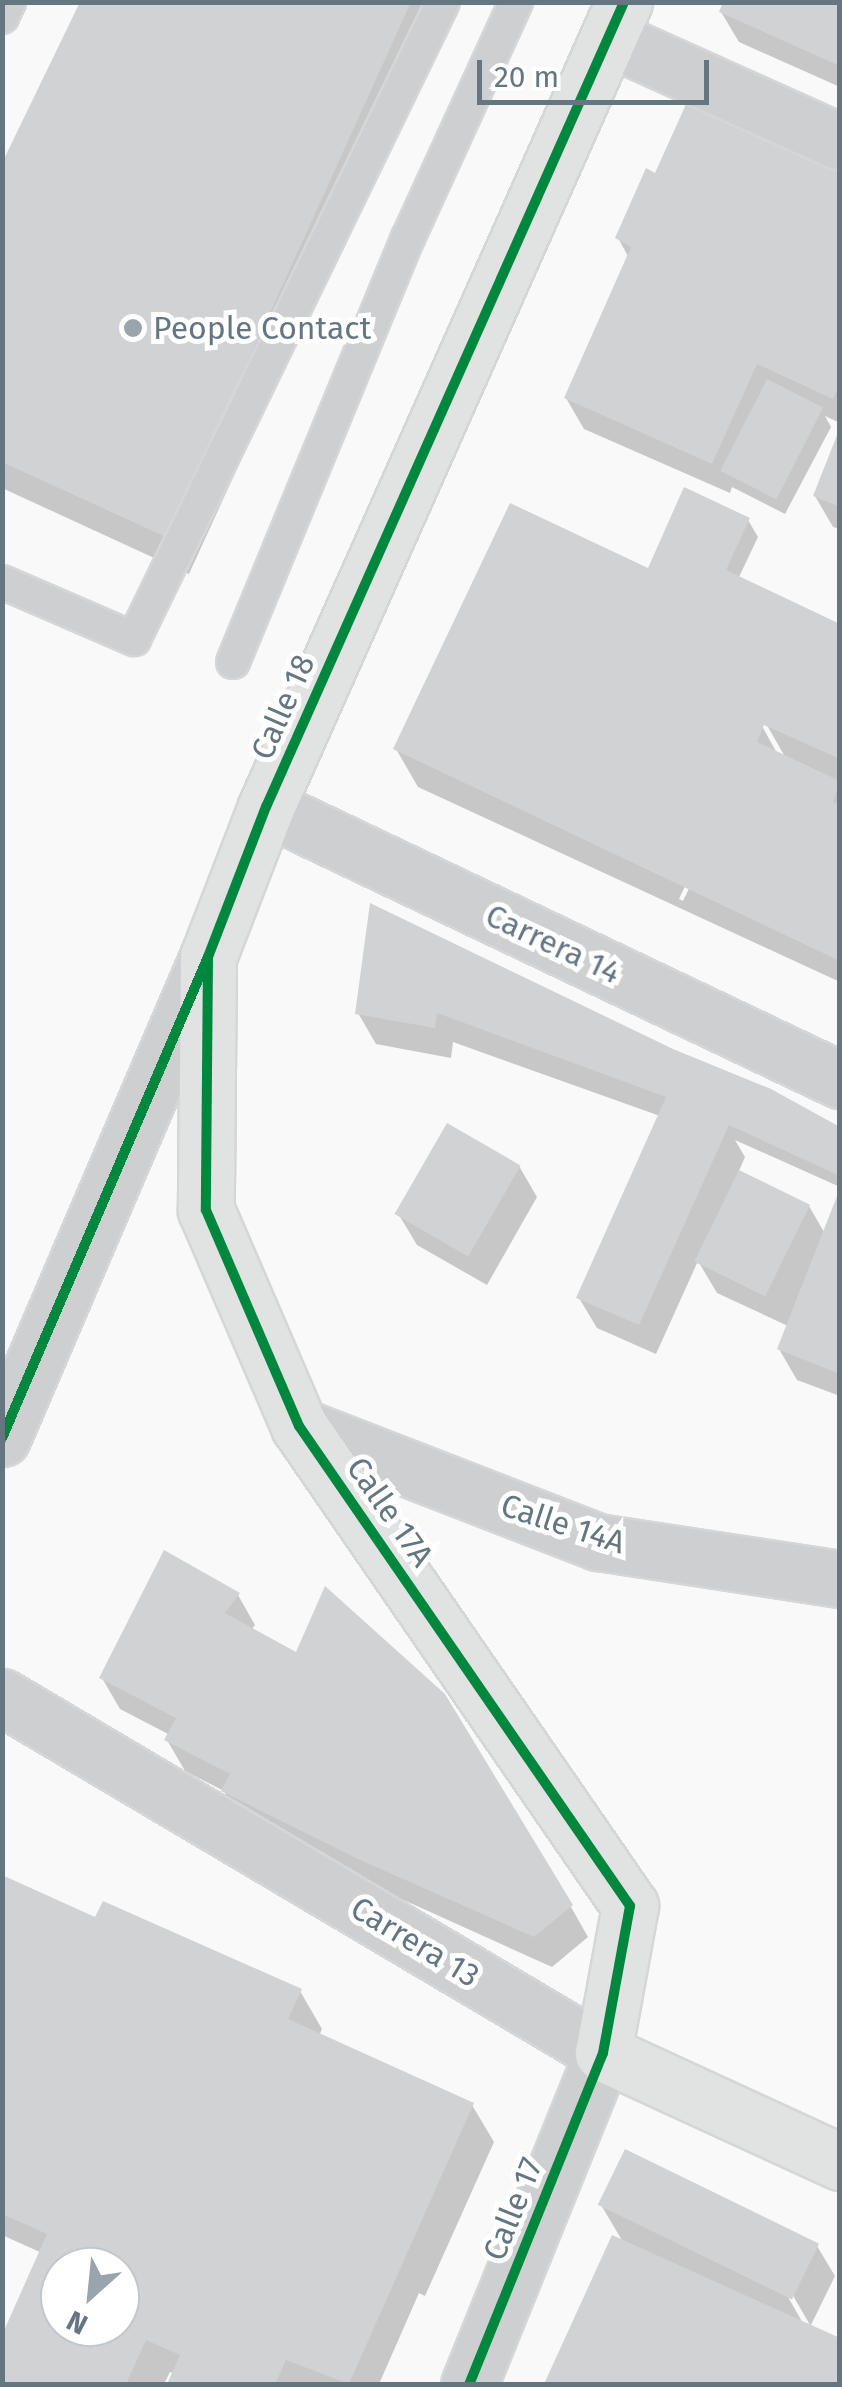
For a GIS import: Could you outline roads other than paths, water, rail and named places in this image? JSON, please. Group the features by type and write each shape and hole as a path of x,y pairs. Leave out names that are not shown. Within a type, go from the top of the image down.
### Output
{"street":[{"path":"616,20 840,142"},
{"name":"Calle 18","path":"2,1438 208,958 266,807 616,20"},
{"name":"Carrera 14","path":"266,807 840,1080"},
{"name":"Calle 17A","path":"208,958 206,1210 299,1426 630,1906 603,2053"},
{"name":"Calle 14A","path":"299,1426 598,1542 840,1579"},
{"name":"Carrera 13","path":"2,1697 603,2053 840,2162"},
{"name":"Calle 17","path":"469,2384 603,2053"}],"lane":[{"path":"2,17 9,2"},
{"path":"2,582 134,638 443,2"},
{"path":"233,662 408,238 516,2"}],"place":[{"name":"People Contact","path":"133,328"}]}
